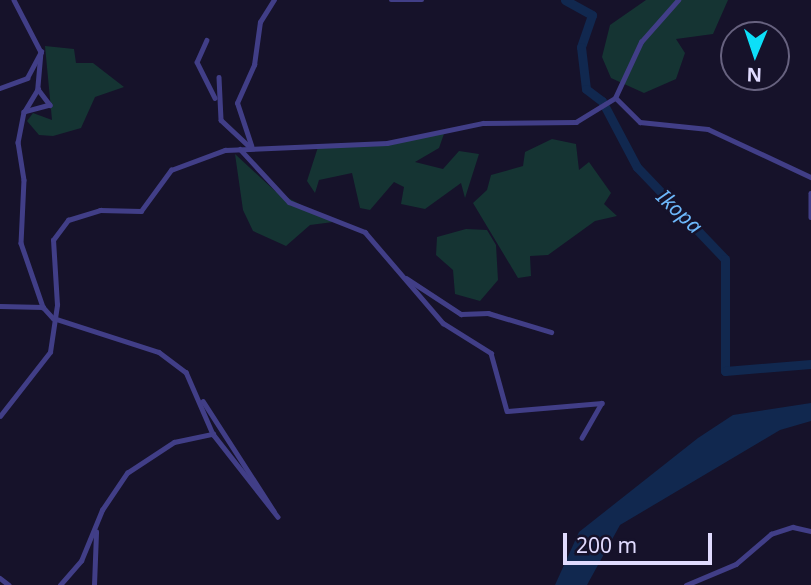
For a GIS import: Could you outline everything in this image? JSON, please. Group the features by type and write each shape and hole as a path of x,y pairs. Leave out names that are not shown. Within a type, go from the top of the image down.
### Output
{"street":[{"path":"14,0 41,52 38,89 24,112 18,142 24,180 21,243 43,307 53,318 159,352 186,372 278,517 213,434 197,392"},
{"path":"252,148 237,103 254,65 260,22 274,0"},
{"path":"391,0 422,0"},
{"path":"0,416 45,366 53,318 52,240 68,220 100,209 141,211 171,170 240,149 387,143 483,122 576,122 615,98 641,42 678,0"},
{"path":"207,40 197,62 216,99 226,129 252,148"},
{"path":"0,88 27,78 41,52"},
{"path":"216,99 219,77"},
{"path":"24,112 50,105 38,89"},
{"path":"615,98 640,122 708,129 811,177"},
{"path":"240,149 289,202 365,232 453,333 496,358 507,411 602,403 582,438"},
{"path":"811,194 811,217"},
{"path":"402,276 461,314 488,313 551,332"},
{"path":"0,306 43,307"},
{"path":"60,585 81,561 98,521 136,464 174,442 213,434"},
{"path":"94,585 98,521"},
{"path":"686,585 736,564 771,534 793,527 811,531"},
{"path":"0,578 9,585"}],"green space":[{"path":"646,0 728,0 713,34 676,39 685,53 676,79 644,93 611,78 602,57 610,25"},
{"path":"45,46 74,49 76,63 93,63 124,87 95,97 81,128 53,136 39,135 27,121 33,113 52,120"},
{"path":"445,131 439,148 415,162 443,169 459,151 479,154 465,198 461,183 425,209 401,204 404,187 394,182 370,210 360,208 352,173 319,180 315,193 307,181 318,147 378,146"},
{"path":"552,139 576,144 579,170 589,162 611,193 604,204 617,216 595,221 548,255 530,256 531,276 518,278 473,203 487,190 491,175 523,166 525,152"},
{"path":"235,154 275,191 333,222 310,225 286,246 253,231 243,210"},
{"path":"466,229 487,230 496,245 498,280 480,301 455,294 453,270 436,255 437,237"}],"water":[{"path":"811,403 811,421 780,430 620,525 587,585 555,585 579,532 698,438 733,415"}],"waterway":[{"name":"Ikopa","path":"565,0 592,15 581,47 586,89 602,101 637,167 725,259 725,371 811,364"}]}
